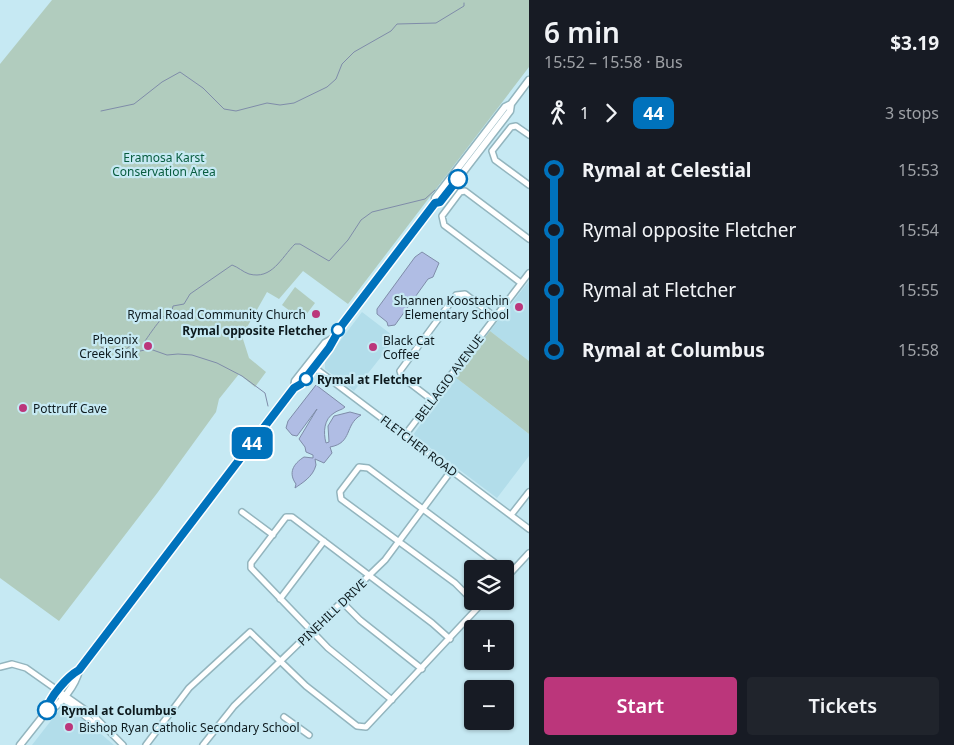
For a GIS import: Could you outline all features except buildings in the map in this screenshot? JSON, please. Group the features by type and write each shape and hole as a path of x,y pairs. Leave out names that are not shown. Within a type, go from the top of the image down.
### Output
{"main road":[{"path":"20,745 46,711 48,705 72,674 79,670 294,388 295,381 312,365 325,344 332,339 435,203 435,198 499,114 505,107 511,104 529,80"},
{"path":"46,711 53,709 77,678 79,670"}],"street":[{"path":"529,135 516,126 511,127 492,151 495,160 529,185"},
{"path":"521,283 444,224 441,219 460,192 465,191 529,239"},
{"name":"BELLAGIO AVENUE","path":"405,435 529,273"},
{"path":"432,400 402,377 400,371 456,295 465,294 495,317"},
{"name":"FLETCHER ROAD","path":"312,365 529,529"},
{"path":"464,592 342,500 339,496 341,491 359,467 365,466 489,560"},
{"name":"PINEHILL DRIVE","path":"203,745 228,712 342,602 399,543 451,471"},
{"path":"511,516 529,492"},
{"path":"242,512 272,535"},
{"path":"392,700 331,651 250,566 286,517 290,516 324,541 450,639"},
{"path":"280,598 324,541"},
{"path":"514,566 529,553"},
{"path":"342,602 360,620 422,669"},
{"path":"146,745 189,688 248,632 253,632 306,686 360,727 368,726 476,610"},
{"path":"0,668 12,664 21,665 58,692 91,721 99,724 123,745"},
{"path":"284,717 309,735"}],"shaded area":[{"path":"422,252 439,263 433,277 428,279 395,325 388,326 387,322 377,314 377,309 415,257"},
{"name":"Shannen Koostachin Elementary School","path":"529,281 529,361 490,331"},
{"path":"362,312 396,338 354,391 325,369 325,361"},
{"path":"455,377 529,434 529,456 497,498 413,435"},
{"path":"316,385 345,407 334,413 326,422 326,443 329,442 328,426 334,416 350,412 361,415 352,424 342,442 330,447 332,453 324,463 315,459 315,469 307,479 295,488 296,484 292,476 293,469 304,457 313,458 313,455 306,452 299,439 317,409 297,436 292,435 286,428 288,421"},
{"name":"Bishop Ryan Catholic Secondary School","path":"65,707 114,745 32,745 60,709"}],"green space":[{"name":"Eramosa Karst Conservation Area","path":"52,0 529,0 529,67 348,304 303,271 279,299 267,292 242,336 249,358 266,372 255,387 239,374 219,399 216,412 158,492 59,621 0,578 0,64"},
{"path":"295,287 315,303 302,320 282,305"},
{"path":"490,331 529,361 529,434 455,377"}],"waterway":[{"path":"101,111 134,104 162,82 180,72 203,88 224,109 236,111 267,103 280,105 294,103 327,87 336,79 342,64 354,52 391,31 397,24 436,23 464,6 464,3"},
{"path":"150,349 150,343 145,341 161,319 172,311 173,306 184,304 190,294 232,265 249,274 264,274 270,271 295,244 300,244 329,261 348,240 361,220 372,212 425,199 435,190"},
{"path":"101,347 109,351 118,347 124,351 131,345 135,352 150,349 167,355 192,355 217,363 242,376 265,393 268,406"}],"bus line":[{"name":"44","path":"47,710 53,698 72,674 79,670 294,388 301,384 329,348 332,339 342,325 414,230 435,203 440,202 458,179"}],"place":[{"name":"Shannen Koostachin Elementary School","path":"519,307"},
{"name":"Rymal Road Community Church","path":"316,314"},
{"name":"Rymal opposite Fletcher","path":"338,330"},
{"name":"Pheonix Creek Sink","path":"148,346"},
{"name":"Black Cat Coffee","path":"373,347"},
{"name":"Rymal at Fletcher","path":"306,379"},
{"name":"Pottruff Cave","path":"23,408"},
{"name":"Rymal at Columbus","path":"47,710"},
{"name":"Bishop Ryan Catholic Secondary School","path":"69,727"}]}
